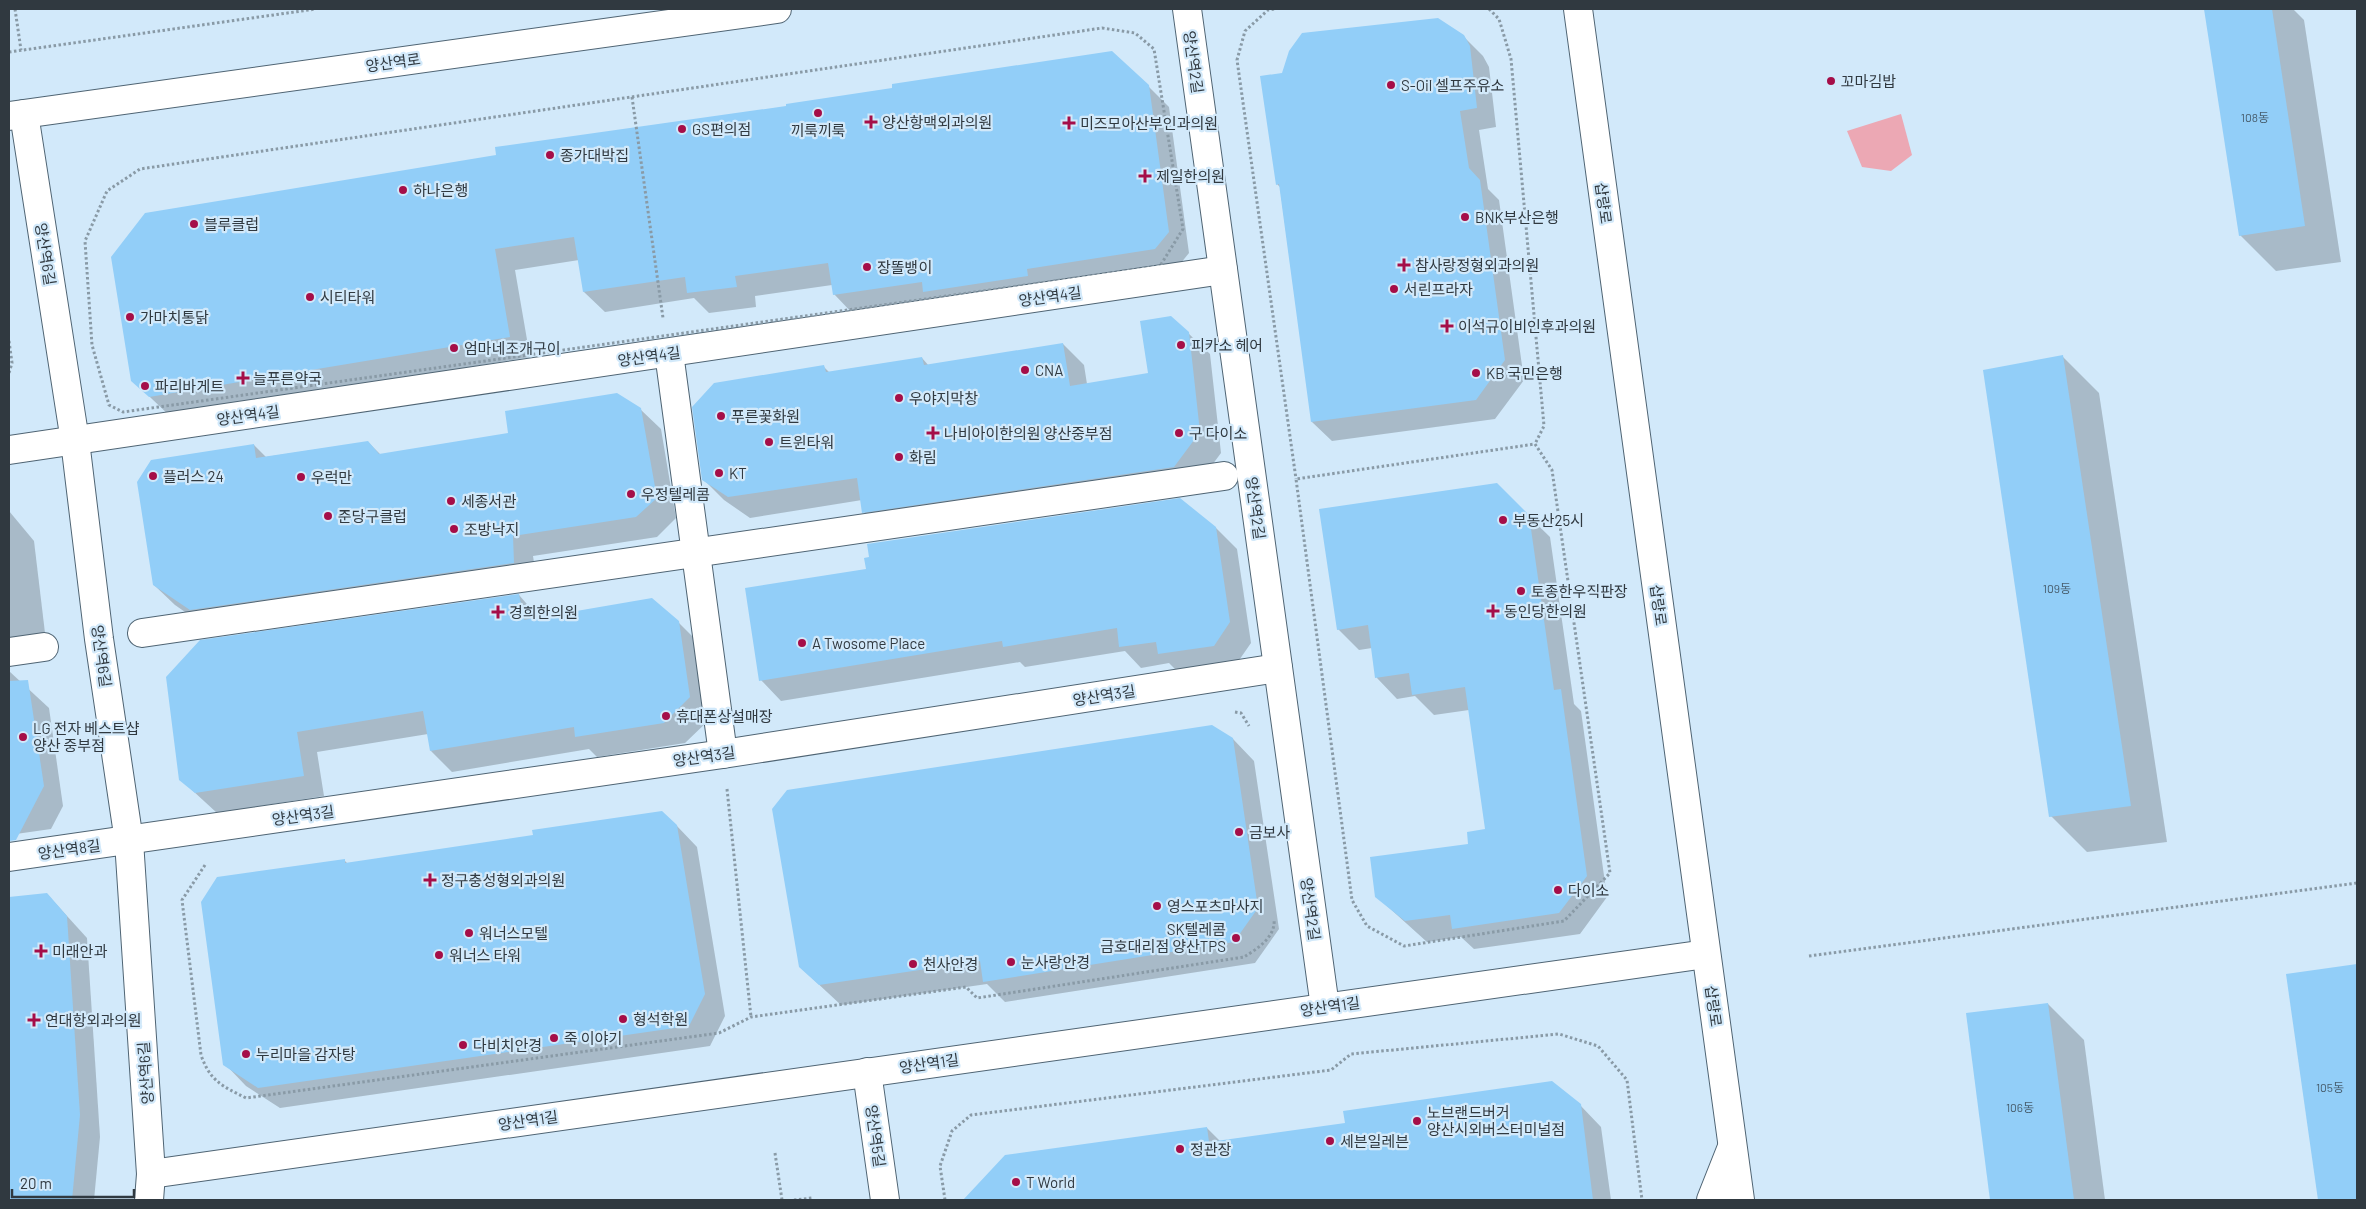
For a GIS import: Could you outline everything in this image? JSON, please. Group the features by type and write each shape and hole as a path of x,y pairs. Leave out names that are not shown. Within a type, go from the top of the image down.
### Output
{"street":[{"name":"양산역로","path":"16,115 778,9"},
{"name":"양산역2길","path":"1187,9 1325,1006"},
{"name":"삽량로","path":"1578,9 1740,1200"},
{"name":"양산역6길","path":"16,115 75,441 99,639 129,840 150,1187"},
{"name":"양산역4길","path":"9,450 75,441 667,344 1224,270"},
{"path":"667,344 722,754"},
{"path":"142,633 1224,476"},
{"path":"9,652 44,647"},
{"name":"양산역3길","path":"129,840 722,754 1278,668"},
{"name":"양산역8길","path":"9,857 129,840"},
{"name":"양산역1길","path":"150,1187 867,1072 1325,1006 1706,954"},
{"name":"양산역5길","path":"867,1072 885,1200"},
{"path":"1711,1200 1733,1146"}],"path":[{"path":"15,9 21,50"},
{"path":"9,52 316,9"},
{"path":"1274,9 1268,10 1245,31 1237,60 1296,479 1352,900 1368,926 1404,946 1564,921 1610,873 1552,470 1535,444"},
{"path":"1489,9 1499,19 1511,59 1544,426 1535,444"},
{"path":"1135,32 1102,28 140,169 107,191 85,241 92,345 109,405 123,412 667,344 1160,266 1173,244"},
{"path":"632,97 667,344"},
{"path":"9,341 12,363 9,373"},
{"path":"1296,479 1535,444"},
{"path":"1232,711 1241,713 1250,727"},
{"path":"722,754 751,1018"},
{"path":"206,864 182,900 201,1055 207,1072 222,1086 246,1098 719,1034 751,1018 966,988 977,998 1244,958 1262,947 1275,925 1274,915"},
{"path":"1809,956 2357,883"},
{"path":"945,1200 940,1166 952,1131 971,1115 1332,1070 1351,1054 1559,1034 1598,1046 1628,1080 1642,1200"},
{"path":"775,1153 782,1200"},
{"path":"794,1200 812,1198"}],"shaded area":[{"path":"1901,114 1912,155 1891,171 1862,167 1847,131"}],"building":[{"path":"2204,9 2272,9 2305,226 2239,236"},
{"path":"1438,18 1464,35 1470,46 1477,108 1460,111 1469,168 1480,180 1505,360 1476,400 1311,422 1279,184 1276,185 1260,76 1282,73 1289,51 1302,33"},
{"path":"1112,51 1149,85 1169,232 1155,249 1027,269 1028,276 923,292 922,282 833,295 828,263 735,276 737,287 687,293 685,277 583,292 574,237 495,249 510,337 149,397 131,381 111,257 145,213 496,155 495,147 786,106 786,104 892,88 892,84"},
{"path":"1171,316 1189,332 1200,432 1174,467 862,513 857,478 728,497 702,480 692,407 714,383 824,365 826,372 922,357 924,365 1063,343 1070,386 1148,373 1140,321"},
{"path":"2063,355 2131,806 2049,817 1983,370"},
{"path":"617,393 641,408 657,498 636,517 513,536 514,563 190,610 153,585 137,482 151,460 254,444 256,458 368,441 379,454 508,433 505,411"},
{"path":"1497,483 1529,515 1554,690 1561,689 1587,876 1559,913 1452,929 1450,915 1405,921 1375,897 1370,857 1468,844 1467,832 1485,829 1465,687 1412,695 1409,673 1375,678 1368,625 1337,630 1319,509"},
{"path":"1180,498 1216,527 1230,622 1214,646 1158,654 1156,642 1119,647 1117,628 1003,647 1002,641 759,681 745,588 866,569 864,558 869,557 867,544"},
{"path":"519,594 524,620 652,598 679,621 690,697 664,723 575,737 574,727 430,751 423,711 297,732 304,776 195,793 179,780 166,677 200,640"},
{"name":"LG 전자 베스트샵 양산 중부점","path":"28,680 44,786 16,840 9,841 9,681"},
{"path":"1212,725 1233,738 1258,908 1234,942 983,982 980,961 819,985 799,967 772,809 787,790"},
{"path":"662,811 677,825 705,994 689,1026 258,1088 223,1065 201,902 217,877 345,859 345,863 533,835 532,830"},
{"path":"47,893 67,916 80,1115 72,1200 9,1200 9,897"},
{"path":"2357,964 2357,1200 2318,1200 2286,974"},
{"path":"2048,1003 2074,1200 1990,1200 1966,1013"},
{"path":"1552,1081 1581,1104 1593,1200 963,1200 1005,1155 1207,1127 1209,1142 1345,1123 1343,1111"}],"place":[{"name":"꼬마김밥","path":"1831,81"},
{"name":"S-Oil 셀프주유소","path":"1391,85"},
{"name":"끼룩끼룩","path":"818,113"},
{"name":"양산항맥외과의원","path":"871,122"},
{"name":"미즈모아산부인과의원","path":"1069,123"},
{"name":"GS편의점","path":"682,129"},
{"name":"종가대박집","path":"550,155"},
{"name":"제일한의원","path":"1145,176"},
{"name":"하나은행","path":"403,190"},
{"name":"BNK부산은행","path":"1465,217"},
{"name":"블루클럽","path":"194,224"},
{"name":"참사랑정형외과의원","path":"1404,265"},
{"name":"장똘뱅이","path":"867,267"},
{"name":"서린프라자","path":"1394,289"},
{"name":"시티타워","path":"310,297"},
{"name":"가마치통닭","path":"130,317"},
{"name":"이석규이비인후과의원","path":"1447,326"},
{"name":"피카소 헤어","path":"1181,345"},
{"name":"엄마네조개구이","path":"454,348"},
{"name":"CNA","path":"1025,370"},
{"name":"KB 국민은행","path":"1476,373"},
{"name":"늘푸른약국","path":"243,378"},
{"name":"파리바게트","path":"145,386"},
{"name":"우야지막창","path":"899,398"},
{"name":"푸른꽃화원","path":"721,416"},
{"name":"나비아이한의원 양산중부점","path":"933,433"},
{"name":"구 다이소","path":"1179,433"},
{"name":"트윈타워","path":"769,442"},
{"name":"화림","path":"899,457"},
{"name":"KT","path":"719,473"},
{"name":"플러스 24","path":"153,476"},
{"name":"우럭만","path":"301,477"},
{"name":"우정텔레콤","path":"631,494"},
{"name":"세종서관","path":"451,501"},
{"name":"준당구클럽","path":"328,516"},
{"name":"부동산25시","path":"1503,520"},
{"name":"조방낙지","path":"454,529"},
{"name":"토종한우직판장","path":"1521,591"},
{"name":"동인당한의원","path":"1493,611"},
{"name":"경희한의원","path":"498,612"},
{"name":"A Twosome Place","path":"802,643"},
{"name":"휴대폰상설매장","path":"666,716"},
{"name":"LG 전자 베스트샵 양산 중부점","path":"23,737"},
{"name":"금보사","path":"1239,832"},
{"name":"정구충성형외과의원","path":"430,880"},
{"name":"다이소","path":"1558,890"},
{"name":"영스포츠마사지","path":"1157,906"},
{"name":"워너스모텔","path":"469,933"},
{"name":"SK텔레콤 금호대리점 양산TPS","path":"1236,938"},
{"name":"미래안과","path":"41,951"},
{"name":"워너스 타워","path":"439,955"},
{"name":"눈사랑안경","path":"1011,962"},
{"name":"천사안경","path":"913,964"},
{"name":"형석학원","path":"623,1019"},
{"name":"연대항외과의원","path":"34,1020"},
{"name":"죽 이야기","path":"554,1038"},
{"name":"다비치안경","path":"463,1045"},
{"name":"누리마을 감자탕","path":"246,1054"},
{"name":"노브랜드버거 양산시외버스터미널점","path":"1417,1121"},
{"name":"세븐일레븐","path":"1330,1141"},
{"name":"정관장","path":"1180,1149"},
{"name":"T World","path":"1016,1182"}]}
